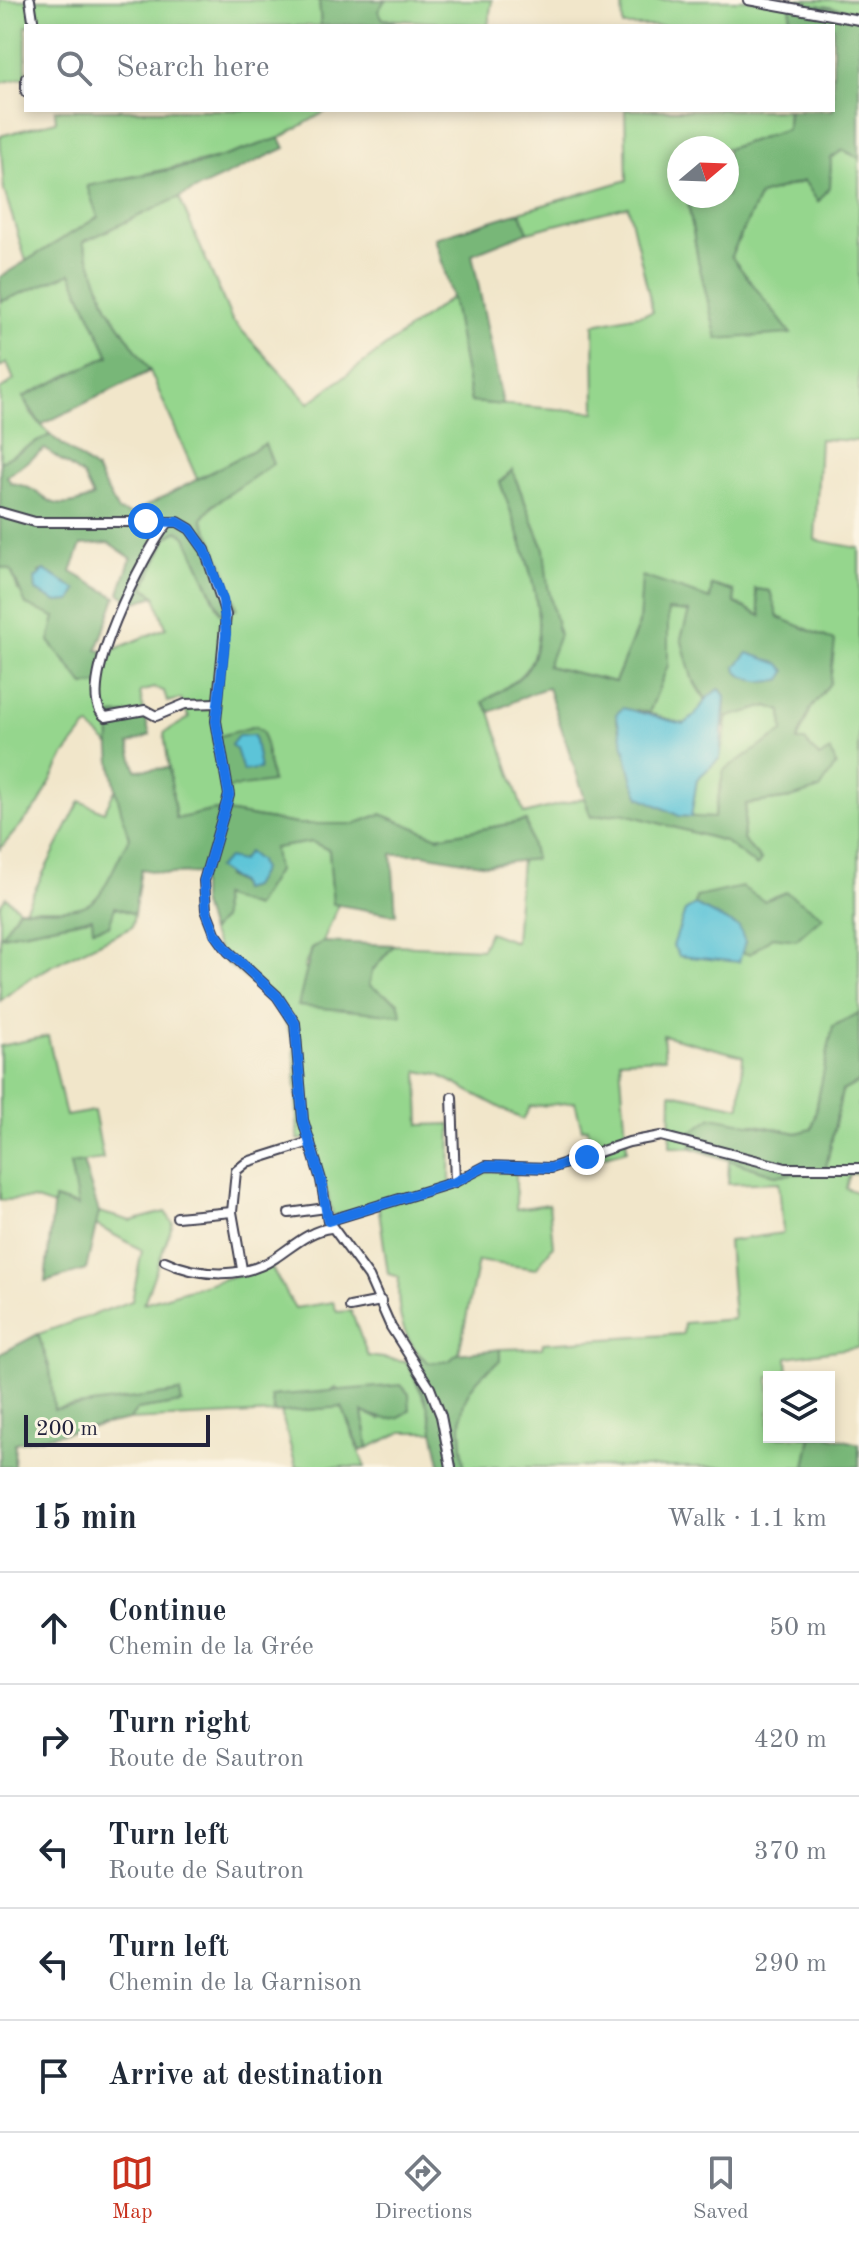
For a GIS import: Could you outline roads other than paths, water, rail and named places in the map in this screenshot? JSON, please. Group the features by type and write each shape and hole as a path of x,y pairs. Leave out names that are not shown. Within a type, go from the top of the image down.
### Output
{"street":[{"path":"30,0 34,24"},
{"path":"748,0 859,20"},
{"path":"0,512 35,522 174,522 190,529 205,550 226,615 217,703 218,741 229,795 204,881 206,910 215,933 228,951 277,996 295,1023 303,1120 330,1224 369,1277 391,1327 437,1402 451,1467"},
{"path":"174,522 142,565 102,656 95,684 97,708 106,717 145,710 156,716 185,704 217,703"},
{"path":"452,1097 455,1182"},
{"path":"165,1261 217,1276 272,1261 303,1238 330,1224 455,1182 486,1166 551,1168 629,1142 661,1136 786,1168 859,1168"},
{"path":"242,1269 232,1212 233,1181 242,1165 310,1142"},
{"path":"289,1213 326,1208"},
{"path":"177,1217 232,1212"},
{"path":"350,1307 381,1301"}],"water":[{"path":"44,570 77,590 71,601 57,602 36,591 35,579"},
{"path":"748,653 780,664 786,671 782,679 759,681 737,672 736,666"},
{"path":"720,689 725,696 720,758 697,779 691,817 679,816 640,797 633,782 616,714 623,708 683,724 693,717 709,696"},
{"path":"254,735 260,769 243,771 236,749 231,745 238,736"},
{"path":"248,852 259,861 262,870 252,887 241,890 239,883 217,868 228,858 241,861"},
{"path":"695,905 739,927 745,942 739,962 679,956 673,946 685,911"}]}
